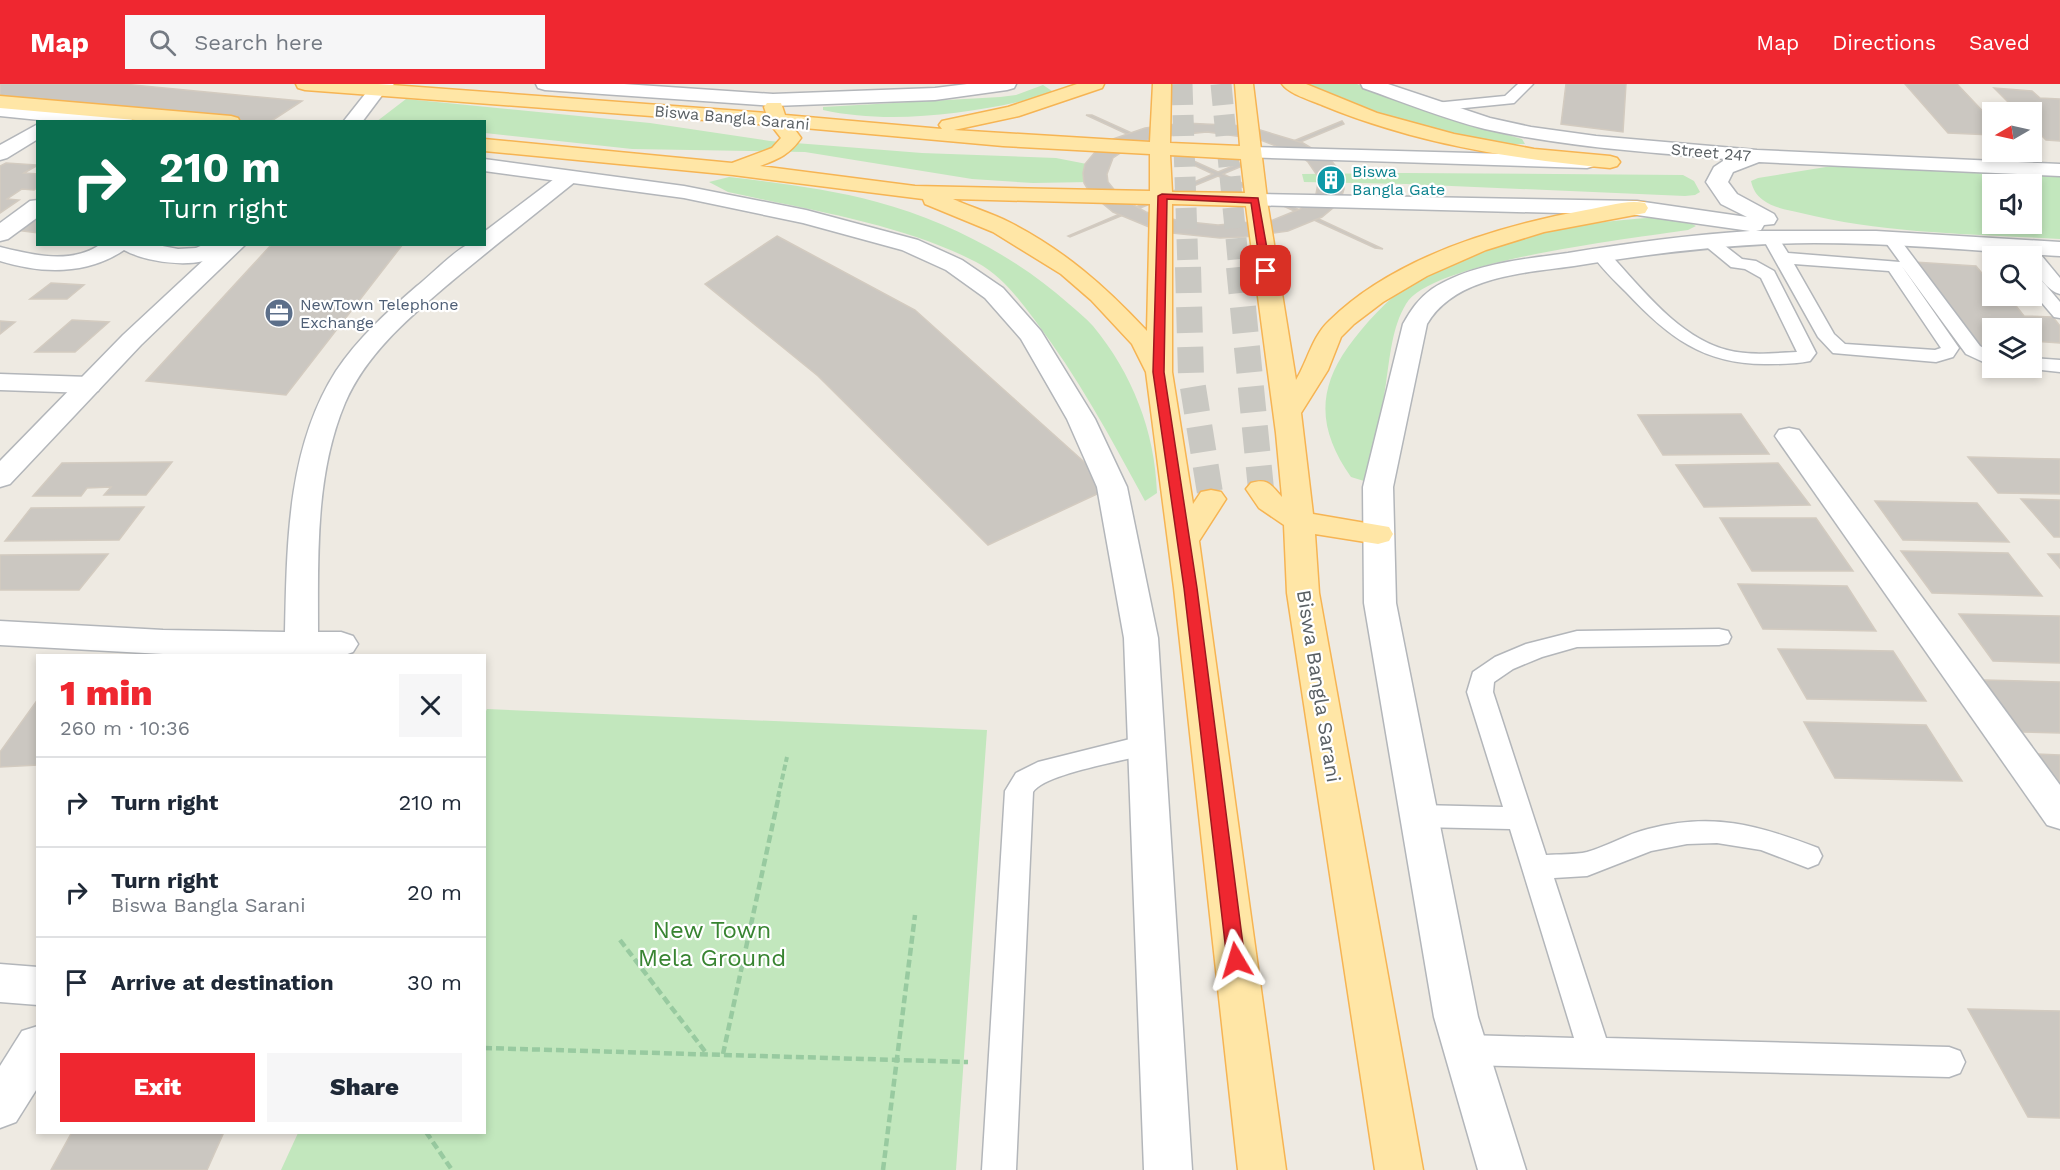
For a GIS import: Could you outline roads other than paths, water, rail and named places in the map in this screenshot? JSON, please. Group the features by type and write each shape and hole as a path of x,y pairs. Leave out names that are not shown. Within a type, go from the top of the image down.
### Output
{"main road":[{"name":"Biswa Bangla Sarani","path":"304,84 381,87 899,132 1249,153"},
{"path":"899,132 1012,112 1095,84"},
{"path":"1162,84 1159,372 1190,588 1262,1170"},
{"name":"Biswa Bangla Sarani","path":"1244,84 1255,200 1288,412 1299,522 1303,593 1399,1170"},
{"path":"1291,84 1317,97 1372,118 1438,136 1511,152 1610,162"},
{"path":"733,169 779,152 790,138 777,120 773,100"},
{"path":"0,102 208,120"},
{"path":"486,145 733,169 915,192 1162,196 1255,200"},
{"path":"915,192 1001,227 1069,269 1100,294 1143,341 1159,372"},
{"path":"1288,412 1315,369 1331,333 1369,300 1414,272 1463,249 1517,231 1575,217 1637,208"},
{"path":"1261,489 1271,504 1299,522 1378,534"},
{"path":"1182,543 1211,499"}],"street":[{"path":"545,84 663,88 773,100 935,94 1007,84"},
{"name":"Street 247","path":"1370,84 1485,123 1531,133 1596,142 1757,156 2060,170"},
{"path":"354,120 381,87"},
{"path":"0,110 84,120"},
{"path":"17,145 36,154"},
{"path":"1249,153 1610,162 1757,156"},
{"path":"1757,156 1725,167 1718,174 1717,182 1729,199 1762,218 1816,236"},
{"path":"486,165 684,192 806,217 900,242 954,265 994,293 1032,336 1081,419 1112,487 1141,638 1168,1170"},
{"path":"486,242 569,177"},
{"path":"0,222 36,198"},
{"path":"1255,200 1637,208 1733,221 1816,236 1982,247"},
{"path":"0,234 36,207"},
{"path":"1502,1170 1456,1017 1380,603 1378,487 1395,403 1415,324 1426,306 1446,291 1482,277 1528,266 1600,254 1709,241 1776,248 1816,236"},
{"path":"0,254 24,262 72,264 113,246"},
{"path":"133,246 160,255 188,257 213,251 219,246"},
{"path":"0,478 132,340 233,246"},
{"path":"301,643 304,516 325,421 348,373 373,342 402,313 482,246"},
{"path":"2042,249 2060,249"},
{"path":"0,382 89,385"},
{"path":"1789,436 2060,814"},
{"path":"0,633 163,642 341,644"},
{"path":"0,982 36,986"},
{"path":"0,1106 36,1049"}],"lane":[{"path":"1435,107 1509,100 1526,84"},
{"path":"1892,240 1973,350 1982,355"},
{"path":"1600,254 1676,331 1702,347 1719,354 1736,357 1803,357 1807,353 1768,275 1750,265 1737,263 1709,241"},
{"path":"1776,248 1894,266 1950,348 1946,353 1936,356 1840,349 1827,337 1776,248"},
{"path":"2042,275 2060,290"},
{"path":"2042,292 2060,313"},
{"path":"2042,365 2060,366"},
{"path":"1595,1053 1480,692 1482,678 1504,663 1534,650 1577,639 1719,637"},
{"path":"999,1170 1019,791 1026,780 1047,769 1146,745"},
{"path":"1419,816 1520,818"},
{"path":"1536,867 1587,864 1648,840 1687,833 1717,832 1763,839 1808,856"},
{"path":"1466,1050 1949,1062"}],"tunnel":[{"path":"1182,84 1188,269"},
{"path":"1221,84 1239,269"},
{"path":"1188,267 1191,375 1211,499"},
{"path":"1239,267 1261,489"}],"place":[{"name":"Biswa Bangla Gate","path":"1331,180"},
{"name":"NewTown Telephone Exchange","path":"279,313"}],"park label":[{"name":"New Town Mela Ground","path":"712,944"}]}
